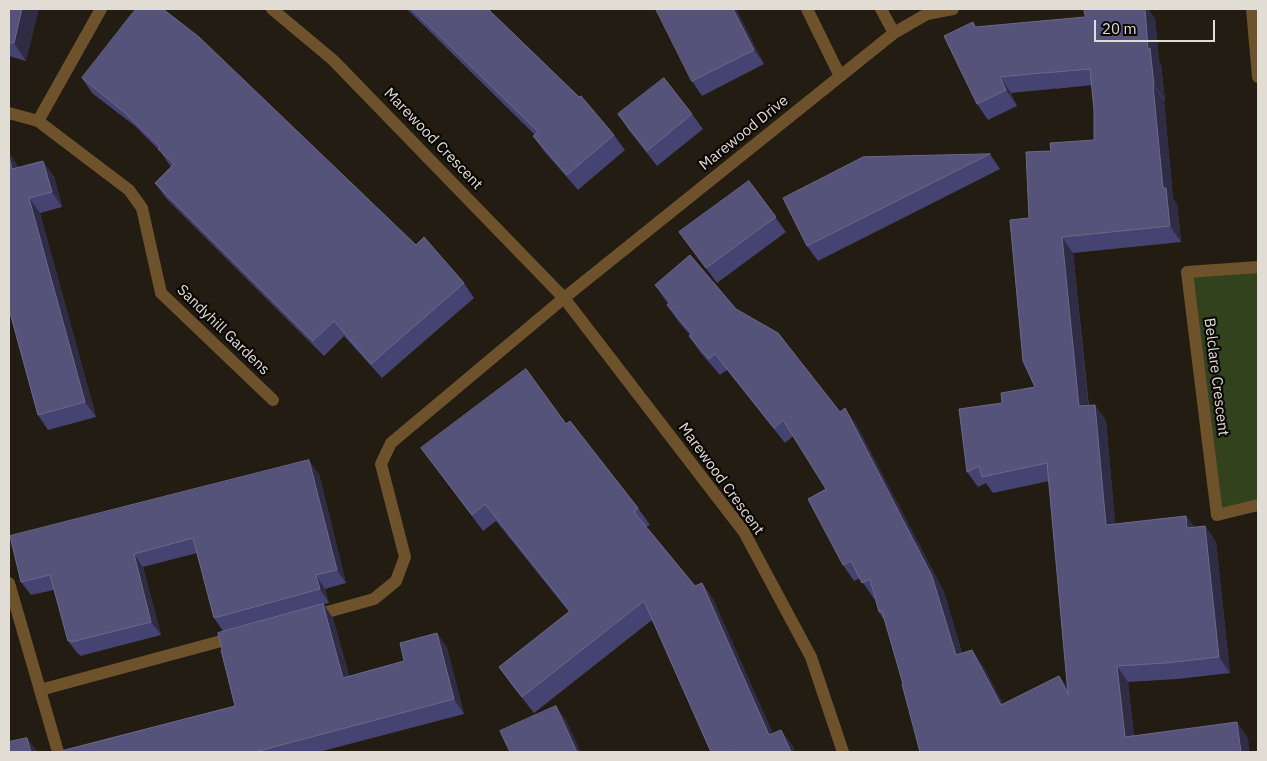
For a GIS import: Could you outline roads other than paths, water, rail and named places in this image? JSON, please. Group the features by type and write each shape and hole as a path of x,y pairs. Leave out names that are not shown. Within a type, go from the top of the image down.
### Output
{"street":[{"path":"38,121 101,9"},
{"name":"Marewood Crescent","path":"272,9 333,60 564,298 744,532 811,657 843,752"},
{"path":"807,9 840,76"},
{"path":"881,9 894,33"},
{"name":"Marewood Drive","path":"564,298 894,33 927,14 953,9"},
{"path":"1252,9 1258,77"},
{"name":"Sandyhill Gardens","path":"9,113 38,121 129,190 142,208 161,293 273,400"},
{"name":"Belclare Crescent","path":"1258,267 1187,272 1217,515 1258,505"},
{"path":"298,620 374,599 396,581 405,558 381,464 391,443 564,298"},
{"path":"9,583 58,752"},
{"path":"40,690 250,633"}]}
